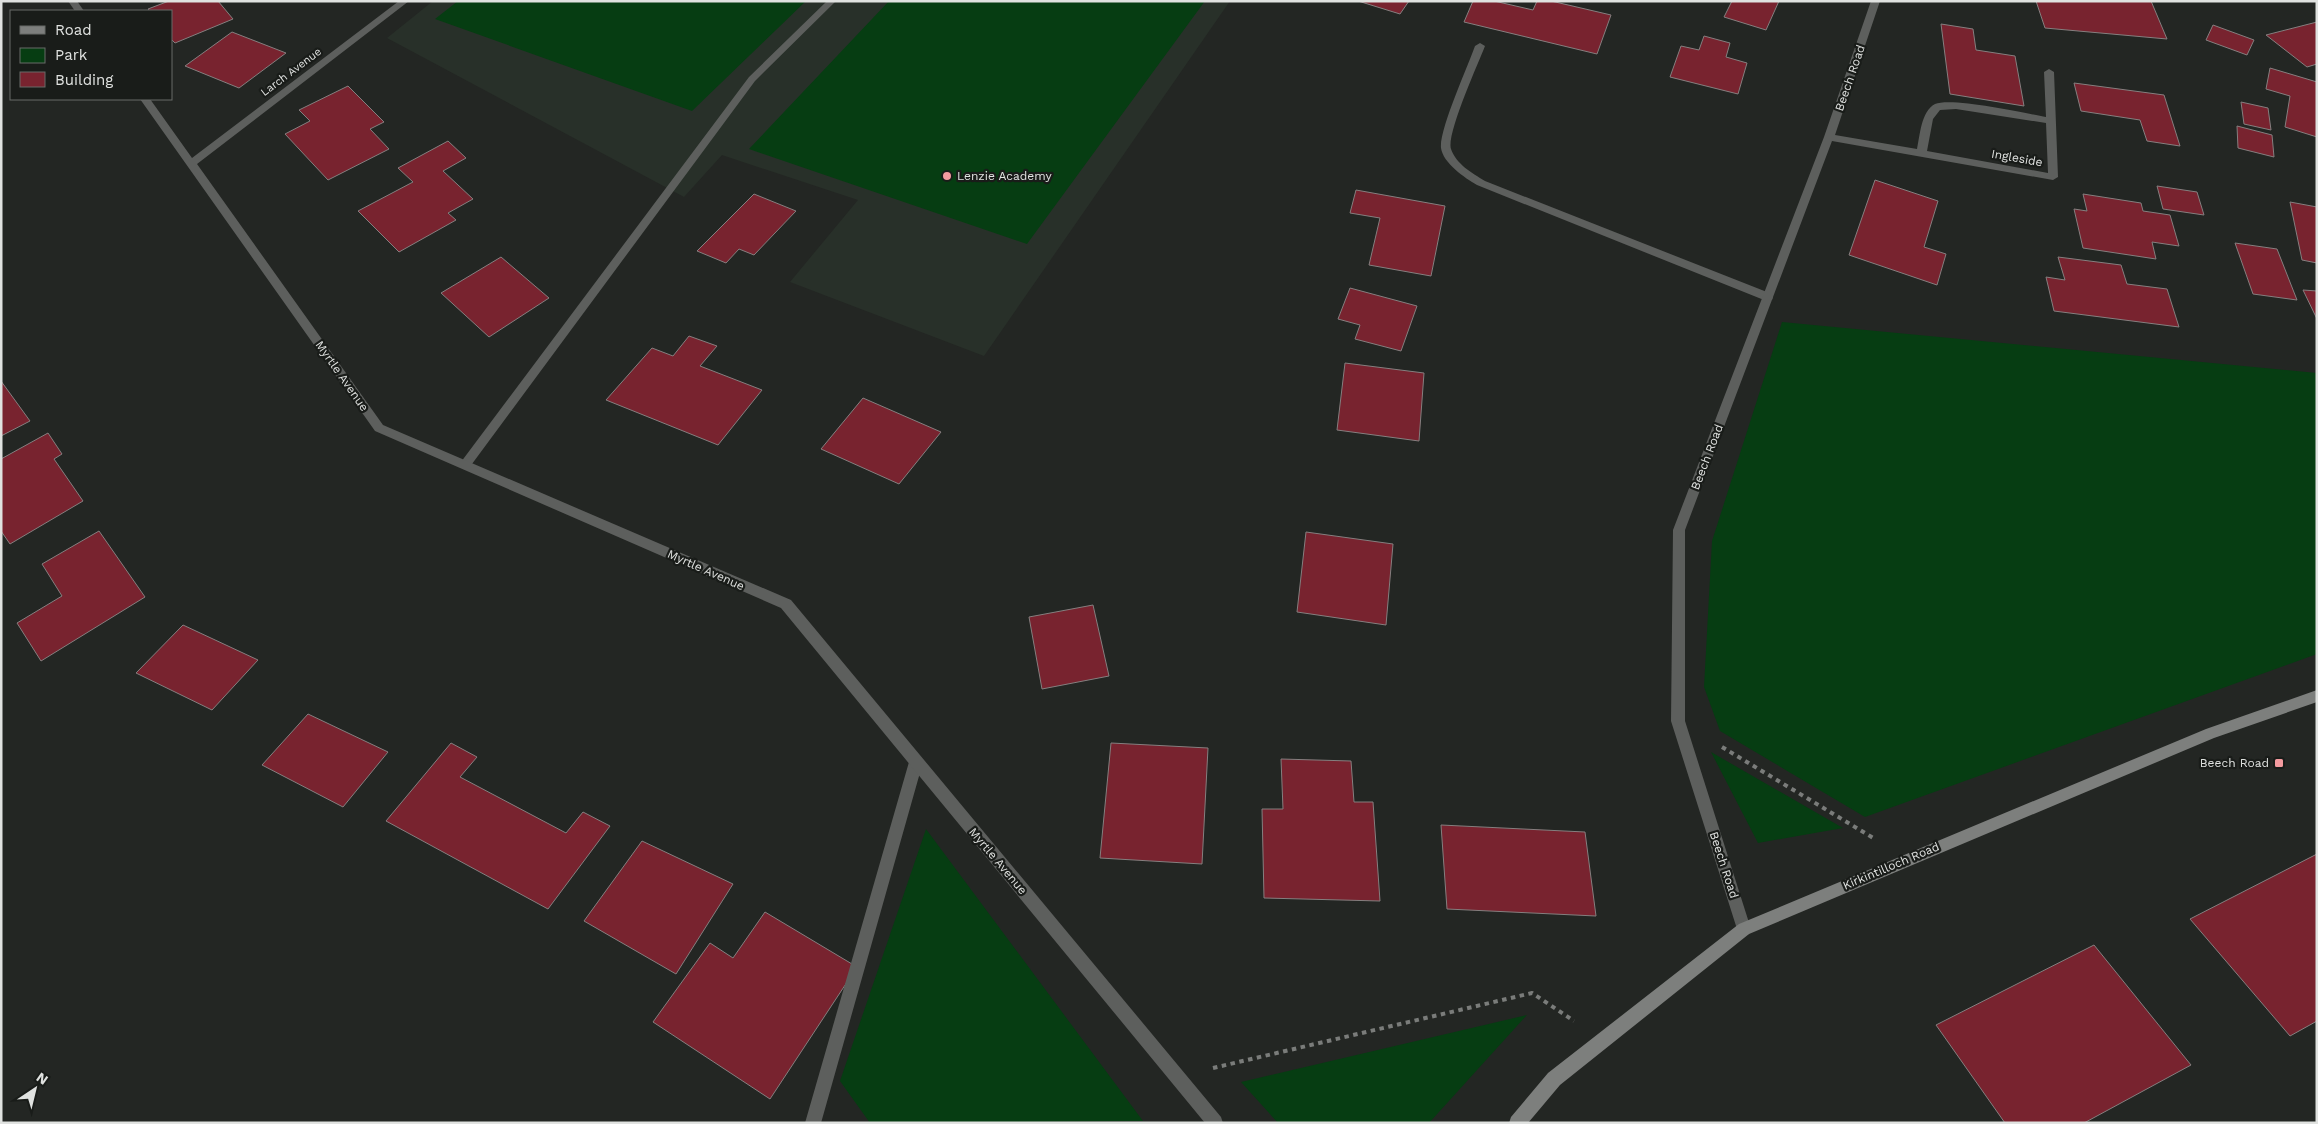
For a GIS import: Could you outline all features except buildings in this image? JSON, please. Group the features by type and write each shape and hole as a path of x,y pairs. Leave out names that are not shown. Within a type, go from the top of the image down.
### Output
{"main road":[{"name":"Kirkintilloch Road","path":"1517,1123 1554,1079 1744,928 2211,733 2317,696"}],"street":[{"name":"Larch Avenue","path":"192,163 405,1"},
{"path":"465,465 752,79 832,1"},
{"name":"Beech Road","path":"1744,928 1678,721 1679,530 1829,137 1876,1"},
{"path":"1480,46 1447,133 1446,149 1462,172 1481,183 1768,297"},
{"name":"Ingleside","path":"1829,137 2053,177 2050,72"},
{"name":"Myrtle Avenue","path":"146,100 379,428 786,604 1215,1123"},
{"path":"1921,154 1928,119 1937,107 1956,106 2052,121"},
{"path":"813,1123 916,762"}],"path":[{"path":"1678,721 1908,859"},
{"path":"1178,1076 1532,993 1602,1041"}],"shaded area":[{"name":"Lenzie Academy","path":"433,1 1230,1 984,356 790,282 858,200 722,155 684,197 387,38"}],"green space":[{"path":"458,1 806,1 692,111 435,19"},
{"path":"889,1 1205,1 1027,244 749,149"},
{"path":"1782,322 2317,373 2317,654 1865,817 1720,731 1704,687 1712,541"},
{"path":"1711,752 1843,828 1758,843"},
{"path":"926,829 1143,1121 870,1123 840,1081"},
{"path":"1527,1015 1429,1123 1278,1123 1241,1082"}],"place":[{"name":"Lenzie Academy","path":"947,176"},
{"name":"Beech Road","path":"2279,763"}]}
